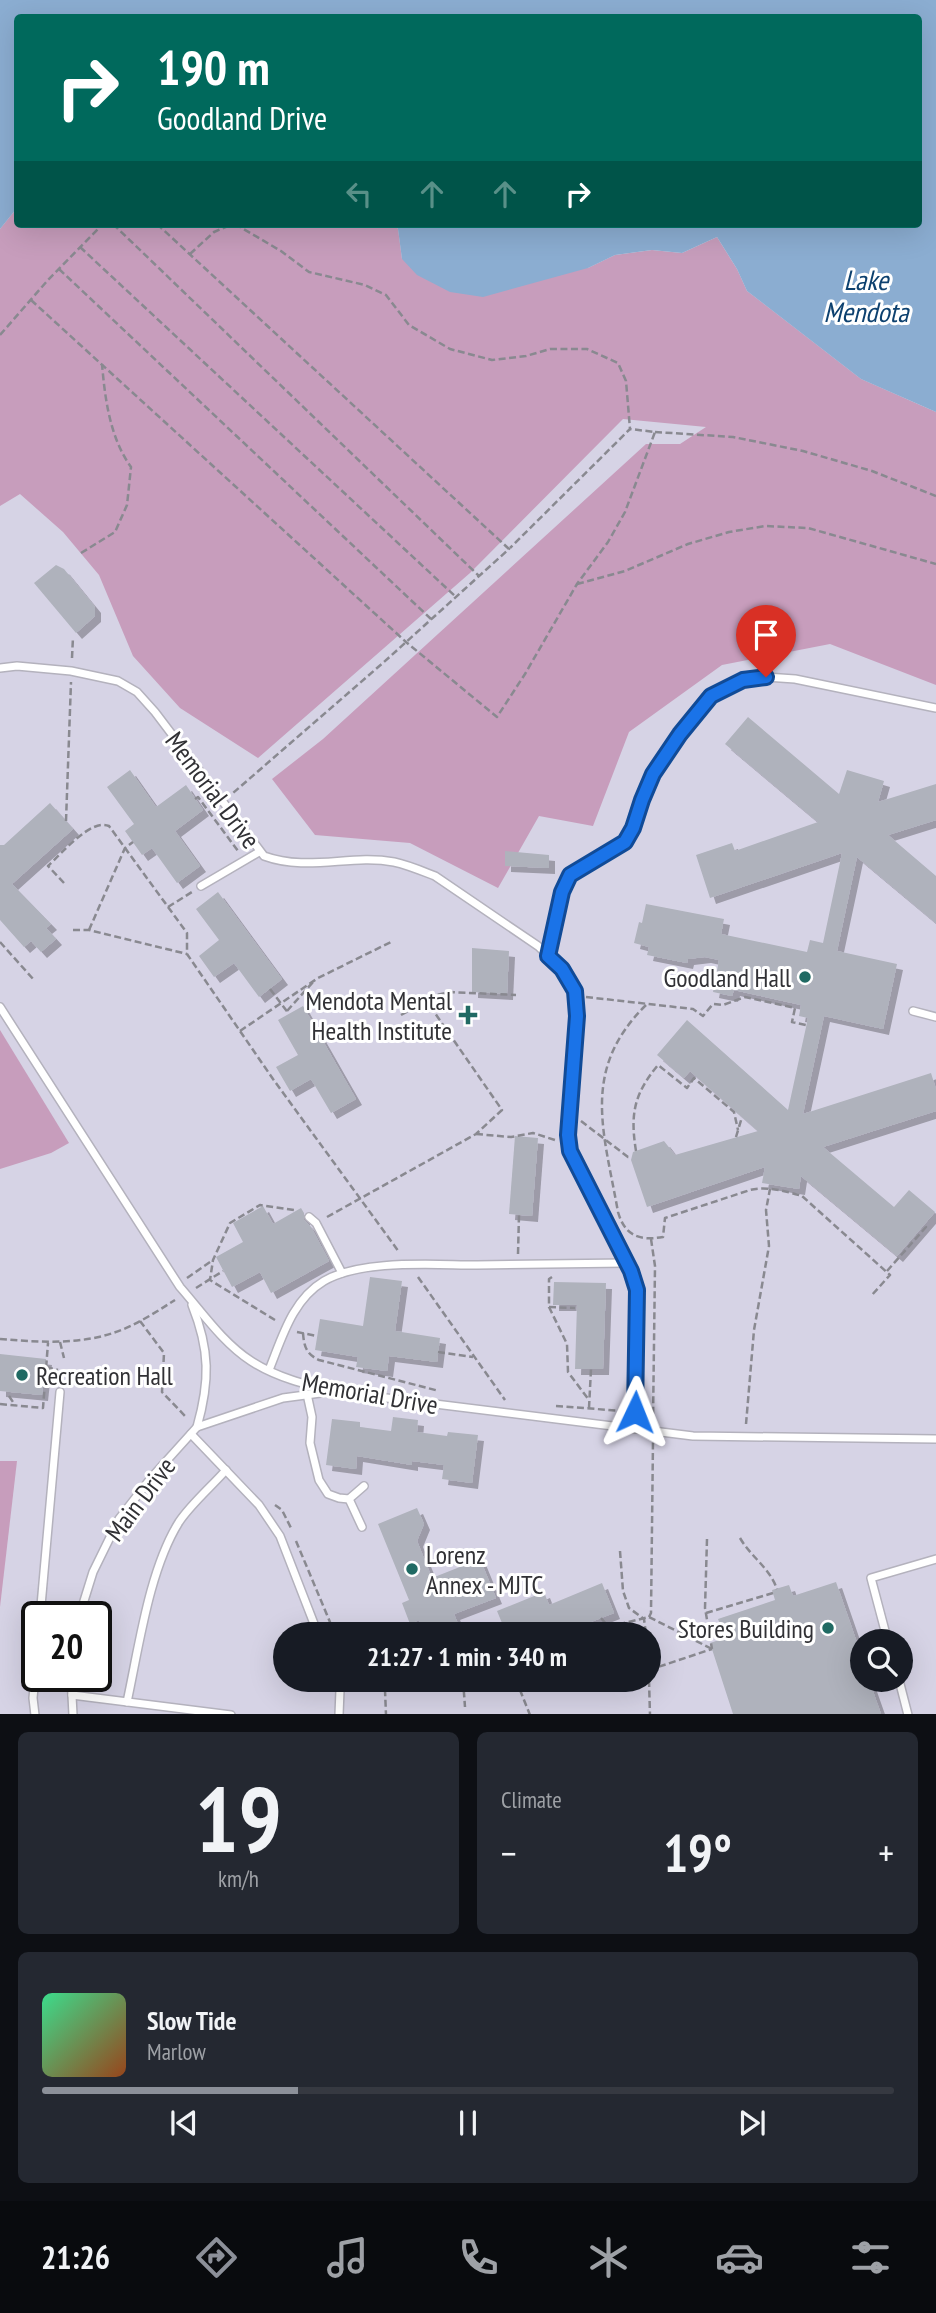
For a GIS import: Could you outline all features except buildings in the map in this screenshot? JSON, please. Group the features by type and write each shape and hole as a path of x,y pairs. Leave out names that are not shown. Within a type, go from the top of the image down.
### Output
{"lane":[{"name":"Memorial Drive","path":"0,668 17,666 71,671 118,681 137,692 155,712 259,852 270,859 296,863 371,860 419,869 445,883 538,946 562,969 576,996"},
{"path":"548,956 562,892 570,875 625,842 653,774 680,734 711,696 743,680 766,677 795,679 936,708"},
{"path":"201,886 259,852"},
{"path":"576,996 577,1016 568,1117 569,1146 637,1290 634,1429"},
{"name":"Memorial Drive","path":"0,1007 178,1284 251,1362 306,1385 338,1392 693,1436 936,1439"},
{"path":"913,1012 936,1017"},
{"path":"309,1217 316,1223 342,1273"},
{"path":"269,1370 292,1314 323,1282 342,1273 359,1269 409,1266 626,1263"},
{"name":"Main Drive","path":"84,1601 93,1572 119,1519 151,1478 194,1431 208,1378 202,1329 188,1296"},
{"path":"41,1601 60,1392"},
{"name":"Main Drive","path":"194,1431 283,1398 338,1392"},
{"path":"307,1394 312,1417 310,1443 319,1480 328,1494 339,1498 349,1499 364,1486"},
{"path":"194,1431 259,1505 280,1536 313,1622"},
{"path":"127,1702 151,1595 164,1551 180,1522 226,1470"},
{"path":"349,1499 362,1527"},
{"path":"885,1629 871,1578 936,1559"},
{"path":"34,1692 35,1714"},
{"path":"72,1692 73,1714"},
{"path":"339,1714 340,1692"},
{"path":"902,1692 908,1714"},
{"path":"72,1695 231,1714"}],"path":[{"path":"0,335 99,228"},
{"path":"117,228 479,576"},
{"path":"161,228 509,549"},
{"path":"190,254 214,232 224,228"},
{"path":"241,228 281,251 309,272 365,285 386,295 409,325 450,349 492,360 526,356 550,349 587,349 618,363 626,381 630,429"},
{"path":"80,247 456,597"},
{"path":"59,269 431,620"},
{"path":"31,300 406,642 497,717 577,584 608,542 625,512 655,432"},
{"path":"81,554 115,532 127,505 131,467 120,452 106,399 102,364"},
{"path":"630,429 733,437 803,451 872,471 936,496"},
{"path":"222,803 509,549 630,429"},
{"path":"577,584 625,571 688,544 729,532 765,526 808,528 936,564"},
{"path":"66,821 73,637"},
{"path":"195,799 198,797 244,860"},
{"path":"64,883 48,866 81,834 104,823 109,826 187,933 187,954 240,1031 506,1401 493,1400"},
{"path":"89,930 125,848 133,842"},
{"path":"168,907 201,886"},
{"path":"73,930 89,930 187,954"},
{"path":"240,1031 318,978 393,941"},
{"path":"0,942 34,980"},
{"path":"335,962 337,968"},
{"path":"270,989 288,1012 318,978"},
{"path":"401,1015 437,995 449,992 516,995"},
{"path":"316,1223 476,1135 502,1110 425,1001 412,996"},
{"path":"576,996 694,1009 703,1016 713,1004 723,1005 745,997 795,1008 792,1022 806,1026"},
{"path":"646,1005 615,1045 601,1097 601,1119 620,1220 629,1232 651,1239 663,1237 665,1219 758,1188 802,1196 890,1275 871,1296"},
{"path":"636,1151 633,1128 637,1097 658,1065 687,1088 694,1078 734,1112 738,1130"},
{"path":"671,1076 676,1071"},
{"path":"568,1117 580,1120 628,1157 632,1157"},
{"path":"736,1137 742,1117"},
{"path":"476,1135 511,1137 533,1133 549,1136 569,1146"},
{"path":"745,1438 754,1330 769,1246 766,1210 770,1189"},
{"path":"210,1280 213,1260 230,1223 260,1205 294,1210"},
{"path":"517,1264 519,1215"},
{"path":"886,1272 926,1227 924,1224"},
{"path":"178,1284 213,1260"},
{"path":"564,1264 549,1279 549,1307 567,1344 568,1372 589,1400"},
{"path":"0,1339 60,1342 116,1333 188,1296 223,1271"},
{"path":"210,1280 286,1327 317,1336"},
{"path":"549,1307 575,1308"},
{"path":"303,1333 307,1351 319,1360 446,1393"},
{"path":"0,1404 43,1408 48,1342"},
{"path":"60,1342 64,1358"},
{"path":"438,1352 475,1358"},
{"path":"46,1367 58,1370"},
{"path":"589,1408 591,1369"},
{"path":"9,1396 15,1405"},
{"path":"548,1405 635,1412"},
{"path":"740,1538 746,1549 766,1568 778,1589"},
{"path":"707,1539 706,1613 712,1649"},
{"path":"620,1551 623,1591 629,1608 644,1622"},
{"path":"706,1613 773,1593"},
{"path":"601,1618 607,1625 612,1626 649,1617 712,1649"},
{"path":"661,1666 712,1649"},
{"path":"385,1692 386,1714"},
{"path":"464,1692 465,1707"},
{"path":"521,1692 530,1714"},
{"path":"649,1692 650,1714"}],"shaded area":[{"name":"Mendota Mental Health Institute","path":"14,212 14,228 397,228 737,269 747,291 908,401 936,412 936,1714 0,1714 0,229"},
{"path":"14,212 14,228 397,228 402,259 588,268 615,255 652,250 682,253 717,237 747,291 861,379 936,412 936,685 830,644 722,665 629,732 593,826 539,816 498,888 410,843 315,835 272,779 323,739 646,444 680,444 706,427 623,419 470,573 258,758 180,708 133,656 99,575 63,532 20,494 0,506 0,229"},
{"path":"0,1030 69,1143 51,1153 0,1169"},
{"path":"0,1461 17,1461 0,1607"}],"water":[{"name":"Lake Mendota","path":"0,0 936,0 936,412 861,379 747,291 717,237 682,253 652,250 615,255 588,268 483,297 450,292 417,275 402,259 397,228 922,228 922,14 14,14 14,212 0,229"}],"place":[{"name":"Goodland Hall","path":"805,977"},
{"name":"Mendota Mental Health Institute","path":"468,1015"},
{"name":"Recreation Hall","path":"22,1375"},
{"name":"Lorenz Annex - MJTC","path":"412,1569"},
{"name":"Stores Building","path":"828,1628"}],"route":[{"path":"635,1412 637,1290 631,1271 570,1151 568,1117 577,1016 575,991 562,969 548,956 562,892 570,875 625,842 653,774 680,734 711,696 743,680 766,677"}]}
